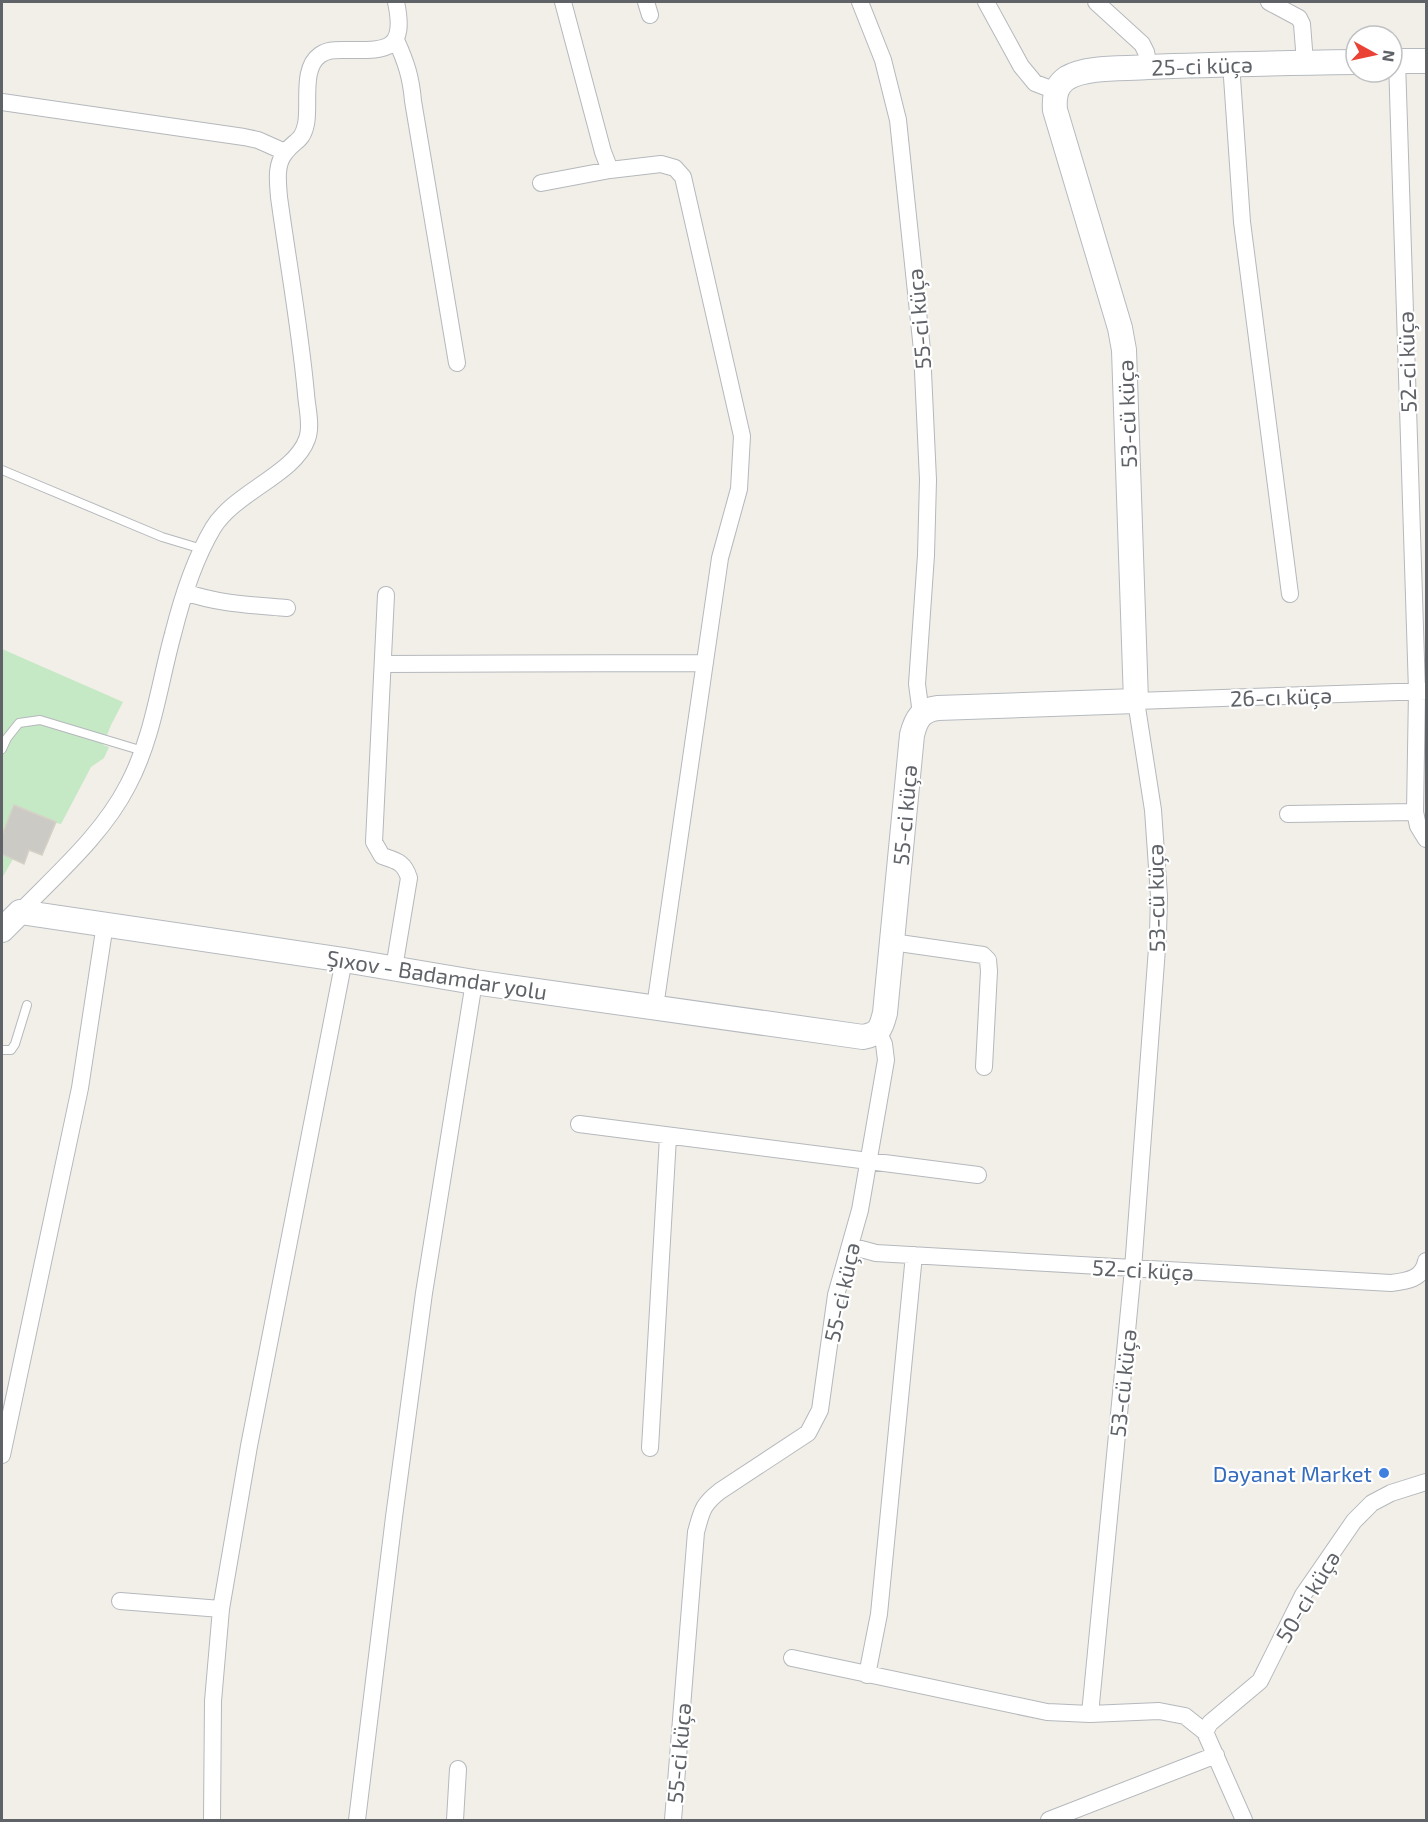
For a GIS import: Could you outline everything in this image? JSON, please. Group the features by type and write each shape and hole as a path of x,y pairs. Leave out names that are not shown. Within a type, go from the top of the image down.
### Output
{"street":[{"path":"2,930 94,834 129,785 153,722 172,634 185,592 214,526 239,500 288,466 308,439 309,423 303,361 277,176 285,152 300,140 305,130 307,87 311,68 318,56 329,50 379,50 389,47 396,40 399,31 396,2"},
{"path":"563,2 603,152 610,170"},
{"name":"55-ci küçə","path":"673,1821 696,1532 701,1512 708,1500 808,1433 820,1410 836,1295 860,1210 886,1060 884,1044 878,1031 885,1013 912,735 915,721 921,714 917,684 926,555 928,480 921,338 898,120 883,60 860,2"},
{"path":"986,2 1021,66 1035,83 1056,91"},
{"path":"1096,2 1142,44 1149,68"},
{"path":"1269,2 1299,18 1302,24 1305,62"},
{"path":"396,40 411,79 457,363"},
{"path":"1404,61 1426,61"},
{"name":"25-ci küçə","path":"1056,91 1060,83 1079,73 1231,63 1344,62"},
{"path":"1231,63 1242,222 1290,594"},
{"name":"52-ci küçə","path":"1396,84 1422,691 1415,812 1418,826 1426,840"},
{"name":"53-cü küçə","path":"1056,91 1055,110 1120,328 1124,350 1136,701 1153,810 1159,897 1133,1269 1090,1714"},
{"path":"2,102 244,137 258,140 285,152"},
{"path":"541,183 610,170 661,164 675,168 683,177 742,436 739,489 720,558 655,1007"},
{"path":"185,592 220,603 287,608"},
{"path":"386,595 374,842 382,856 396,860 405,867 409,878 394,968"},
{"path":"383,664 705,663"},
{"name":"26-cı küçə","path":"1136,701 1422,691"},
{"path":"921,714 938,708 1136,701"},
{"path":"1288,814 1415,812"},
{"name":"Şıxov - Badamdar yolu","path":"20,912 344,960 474,982 863,1037 878,1031"},
{"path":"2,1455 80,1088 105,924"},
{"path":"892,942 983,955 988,960 984,1067"},
{"path":"212,1821 213,1701 221,1609 249,1446 344,960"},
{"path":"357,1821 395,1506 423,1305 474,982"},
{"path":"579,1124 978,1175"},
{"path":"650,1448 668,1137"},
{"name":"52-ci küçə","path":"850,1246 876,1253 1391,1283 1409,1281 1419,1275 1426,1261"},
{"path":"867,1675 879,1614 914,1255"},
{"name":"50-ci küçə","path":"1205,1732 1210,1723 1260,1681 1303,1595 1354,1521 1372,1503 1391,1493 1426,1482"},
{"path":"120,1601 221,1609"},
{"path":"792,1658 1047,1712 1090,1714 1159,1711 1185,1716 1205,1732 1244,1821"},
{"path":"1049,1821 1216,1755"},
{"path":"456,1821 458,1769"}],"lane":[{"path":"2,471 162,537 202,549"},
{"path":"2,749 4,736 19,723 40,720 143,751"},
{"path":"2,1050 11,1050 15,1044 27,1005"}],"green space":[{"path":"2,649 123,702 103,745 109,747 104,758 91,767 61,824 56,823 42,855 29,850 24,864 13,859 2,878"}],"building":[{"path":"14,805 56,822 42,855 29,850 24,864 2,854 2,835"}],"place":[{"name":"Dəyanət Market","path":"1384,1473"}]}
